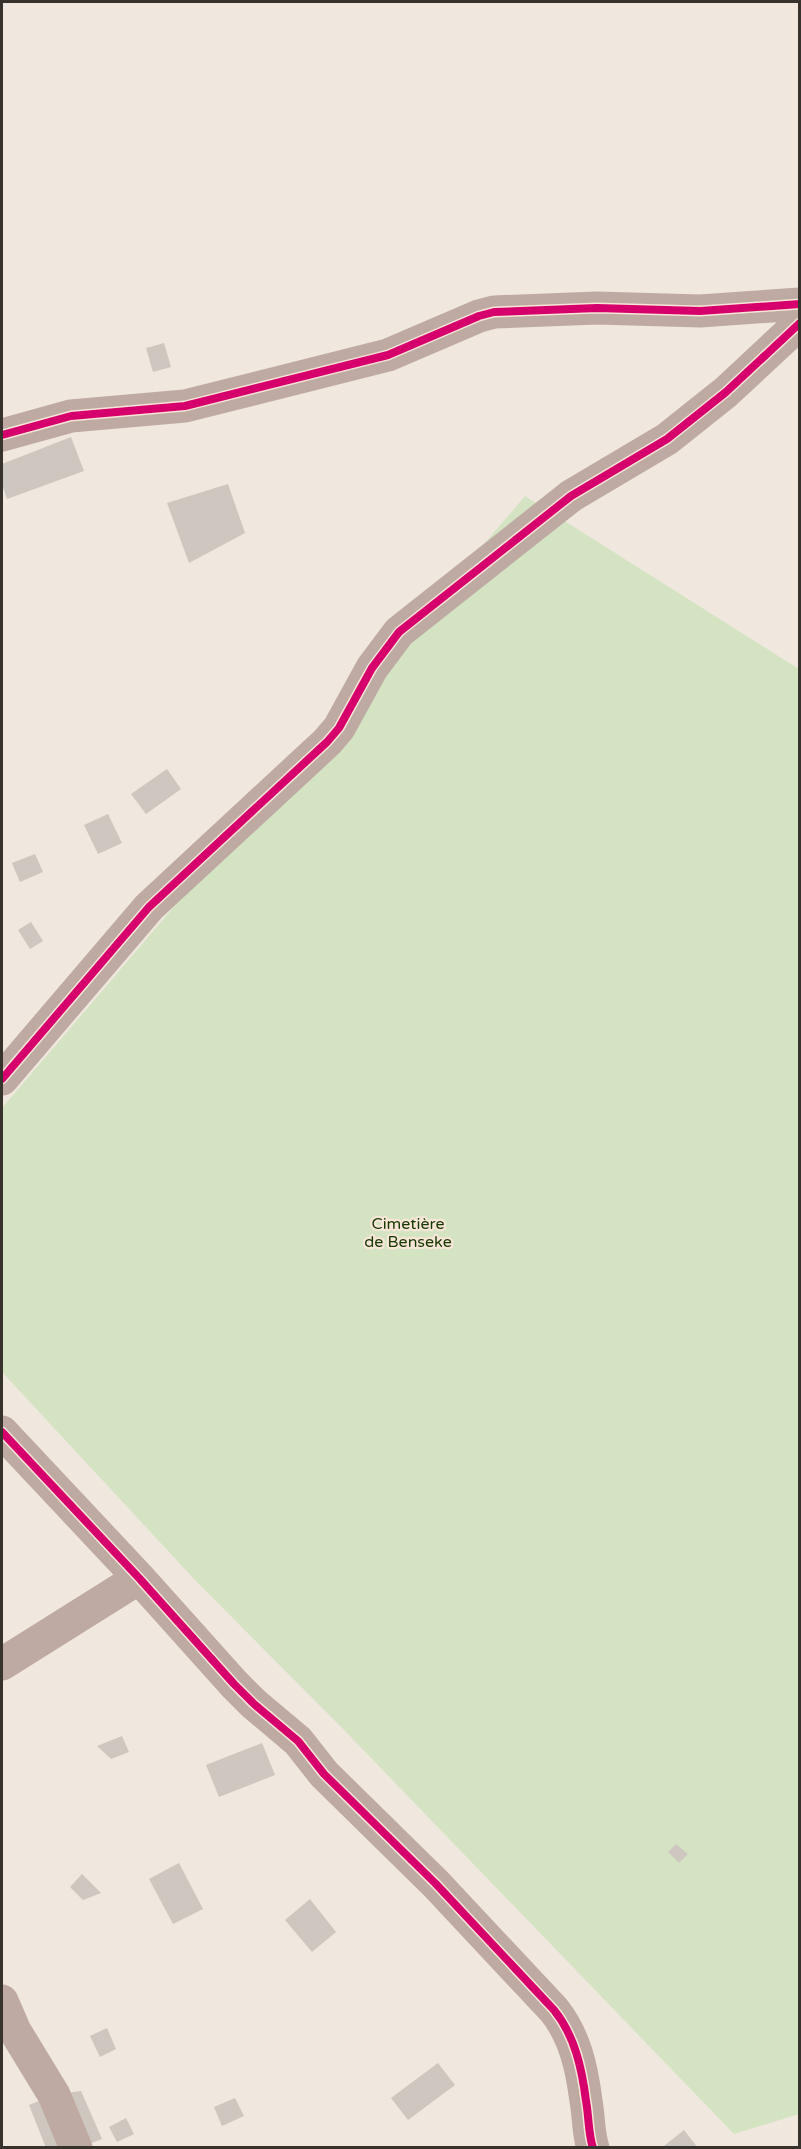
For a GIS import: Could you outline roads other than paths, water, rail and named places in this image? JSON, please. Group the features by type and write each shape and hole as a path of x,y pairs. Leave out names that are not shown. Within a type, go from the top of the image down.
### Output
{"street":[{"path":"2,435 71,416 195,404 388,355 479,316 494,312 597,308 700,311 800,304"},
{"path":"2,1079 149,906 327,742 339,728 372,668 399,632 571,496 667,439 726,392 800,323"},
{"path":"2,1432 139,1578 234,1684 298,1741 324,1774 436,1884 554,2010 565,2024 574,2043 593,2148"},
{"path":"2,1664 139,1578"},
{"path":"2,2001 8,2034 54,2095 76,2148"}],"park label":[{"name":"Cimetière de Benseke","path":"408,1233"}]}
